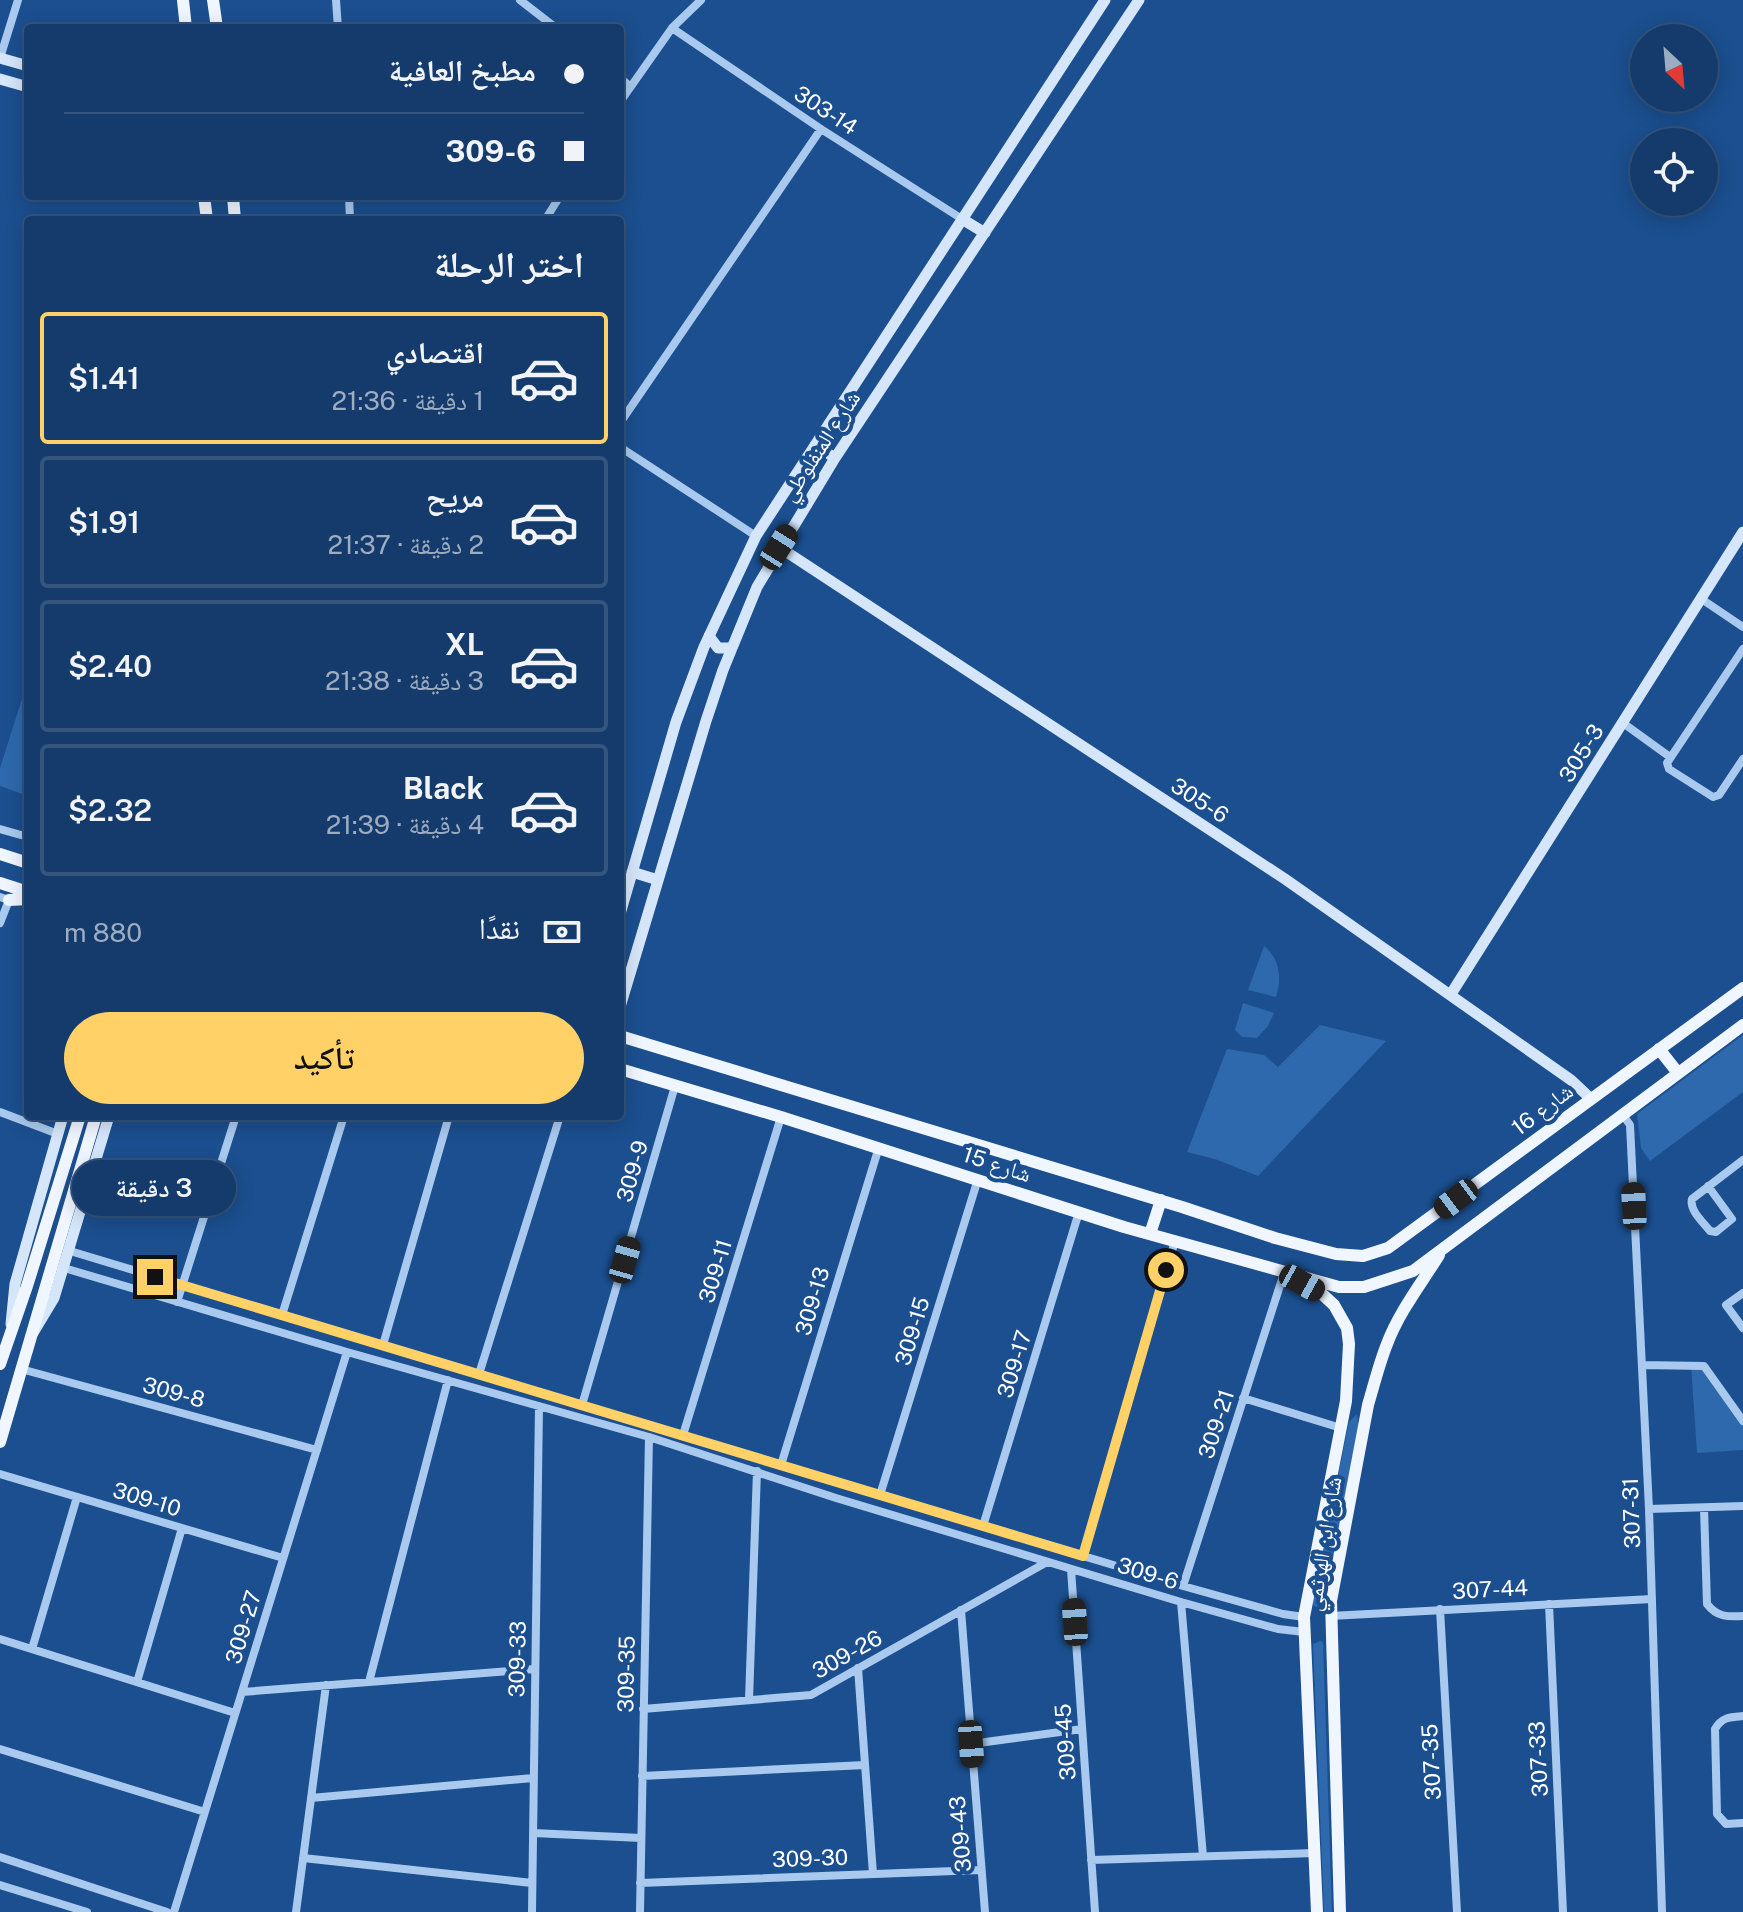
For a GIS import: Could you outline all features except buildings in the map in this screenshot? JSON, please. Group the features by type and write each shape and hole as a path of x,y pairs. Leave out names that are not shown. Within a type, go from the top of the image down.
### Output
{"main road":[{"path":"183,0 186,24"},
{"path":"213,0 216,24"},
{"path":"0,854 24,862"},
{"path":"0,883 24,891"},
{"path":"4,898 24,899"},
{"name":"شارع 16","path":"1363,1256 1388,1248 1743,988"},
{"path":"1443,1249 1743,1025"},
{"name":"شارع 15","path":"624,1037 1161,1200 1275,1238 1336,1254 1363,1256"},
{"path":"1659,1049 1678,1073"},
{"name":"شارع 15","path":"624,1070 879,1147 1150,1234 1339,1287 1364,1287 1413,1271 1443,1249"},
{"path":"0,1364 79,1120"},
{"path":"0,1442 95,1120"},
{"path":"1150,1234 1161,1200"},
{"name":"شارع ابن الهرثمي","path":"1340,1912 1331,1601 1368,1405 1387,1342 1443,1249"},
{"name":"شارع ابن الهرثمي","path":"1284,1273 1321,1293 1342,1316 1349,1344 1346,1401 1304,1617 1317,1912"},
{"path":"1346,1401 1368,1405"},
{"path":"1326,1501 1349,1506"},
{"path":"1304,1617 1330,1616"},
{"path":"1304,1632 1330,1631"}],"street":[{"path":"18,0 0,58 24,65"},
{"path":"336,0 338,24"},
{"path":"520,0 551,24"},
{"path":"624,96 672,28 701,0"},
{"name":"شارع المنفلوطي","path":"624,900 676,722 709,636 756,536 1105,0"},
{"name":"شارع المنفلوطي","path":"624,994 723,670 757,587 835,458 1139,0"},
{"name":"303-14","path":"672,28 962,219"},
{"path":"0,80 24,86"},
{"path":"624,81 630,86"},
{"path":"624,417 821,129"},
{"path":"962,219 985,233"},
{"path":"815,445 835,458"},
{"path":"624,450 756,536"},
{"name":"305-3","path":"1451,994 1743,532"},
{"name":"305-6","path":"779,547 1285,879 1571,1080 1590,1098"},
{"path":"1700,598 1743,627"},
{"path":"709,636 718,648 732,648"},
{"path":"1743,649 1667,763 1669,769 1711,797 1719,795 1743,759"},
{"path":"698,662 713,660 723,670"},
{"path":"1623,723 1670,757"},
{"path":"0,829 24,836"},
{"path":"632,872 658,880"},
{"path":"0,923 4,898"},
{"name":"309-9","path":"582,1405 675,1086"},
{"path":"0,1112 58,1134"},
{"name":"307-31","path":"1623,1115 1630,1125 1642,1365 1662,1912"},
{"name":"309-11","path":"683,1435 781,1117"},
{"path":"11,1330 15,1284 62,1120"},
{"path":"31,1337 45,1317 64,1268 108,1120"},
{"path":"177,1302 235,1120"},
{"path":"282,1315 343,1120"},
{"path":"383,1345 448,1120"},
{"path":"479,1374 559,1120"},
{"name":"309-13","path":"781,1465 879,1147"},
{"path":"1708,1186 1732,1219 1716,1232 1710,1231 1690,1203 1708,1186 1743,1160"},
{"name":"309-15","path":"880,1495 978,1179"},
{"name":"309-17","path":"983,1526 1079,1212"},
{"path":"1083,1556 1175,1241"},
{"name":"309-6","path":"70,1251 1183,1586 1304,1617"},
{"name":"309-6","path":"64,1268 649,1437 836,1498 1181,1602 1278,1629 1304,1632"},
{"name":"309-21","path":"1183,1586 1284,1273"},
{"path":"1743,1293 1726,1305 1743,1328"},
{"path":"292,1336 297,1319"},
{"name":"309-27","path":"174,1912 347,1352"},
{"path":"1642,1365 1704,1366 1743,1421"},
{"name":"309-8","path":"21,1369 317,1450"},
{"path":"459,1383 462,1369"},
{"path":"369,1682 448,1380"},
{"path":"1243,1398 1341,1428"},
{"name":"309-33","path":"532,1912 539,1406"},
{"name":"309-35","path":"640,1912 649,1437"},
{"path":"749,1700 757,1471"},
{"name":"309-10","path":"0,1474 283,1558"},
{"path":"836,1498 841,1483"},
{"path":"32,1649 77,1497"},
{"path":"1649,1509 1743,1506"},
{"path":"1704,1508 1707,1604 1713,1613 1727,1617 1743,1616"},
{"path":"137,1682 182,1528"},
{"name":"309-26","path":"643,1709 811,1695 1047,1562"},
{"path":"1115,1582 1119,1567"},
{"name":"309-45","path":"1071,1569 1095,1912"},
{"name":"307-44","path":"1330,1616 1652,1599"},
{"path":"1181,1602 1203,1856"},
{"name":"307-33","path":"1549,1604 1563,1912"},
{"name":"307-35","path":"1440,1609 1457,1912"},
{"name":"309-43","path":"961,1610 985,1912"},
{"path":"0,1639 235,1713"},
{"path":"858,1668 873,1874"},
{"path":"242,1692 535,1669"},
{"path":"296,1912 326,1685"},
{"path":"1743,1716 1722,1720 1715,1729 1717,1814 1726,1824 1743,1823"},
{"path":"971,1744 1082,1729"},
{"path":"0,1749 205,1812"},
{"path":"642,1776 865,1765"},
{"path":"311,1798 533,1778"},
{"path":"533,1833 641,1838"},
{"path":"1091,1860 1314,1853"},
{"path":"0,1857 167,1912"},
{"path":"303,1858 532,1883"},
{"name":"309-30","path":"640,1883 981,1870"},
{"path":"0,1886 87,1912"}],"shaded area":[{"path":"24,693 24,795 0,786 0,768"},
{"path":"1264,946 1273,956 1278,969 1276,997 1248,990"},
{"path":"1243,1003 1274,1013 1257,1038 1242,1037 1235,1030"},
{"path":"1320,1025 1386,1041 1258,1176 1187,1152 1227,1049 1264,1055 1278,1067"},
{"path":"1743,1035 1743,1092 1650,1161 1641,1148 1637,1114"},
{"path":"1691,1365 1704,1366 1743,1421 1743,1450 1697,1453"},
{"path":"1357,1414 1359,1429 1323,1608 1320,1610 1312,1604 1349,1422"},
{"path":"1323,1642 1332,1912 1324,1912 1313,1644"}],"route":[{"path":"155,1277 1083,1556 1166,1270"}]}
